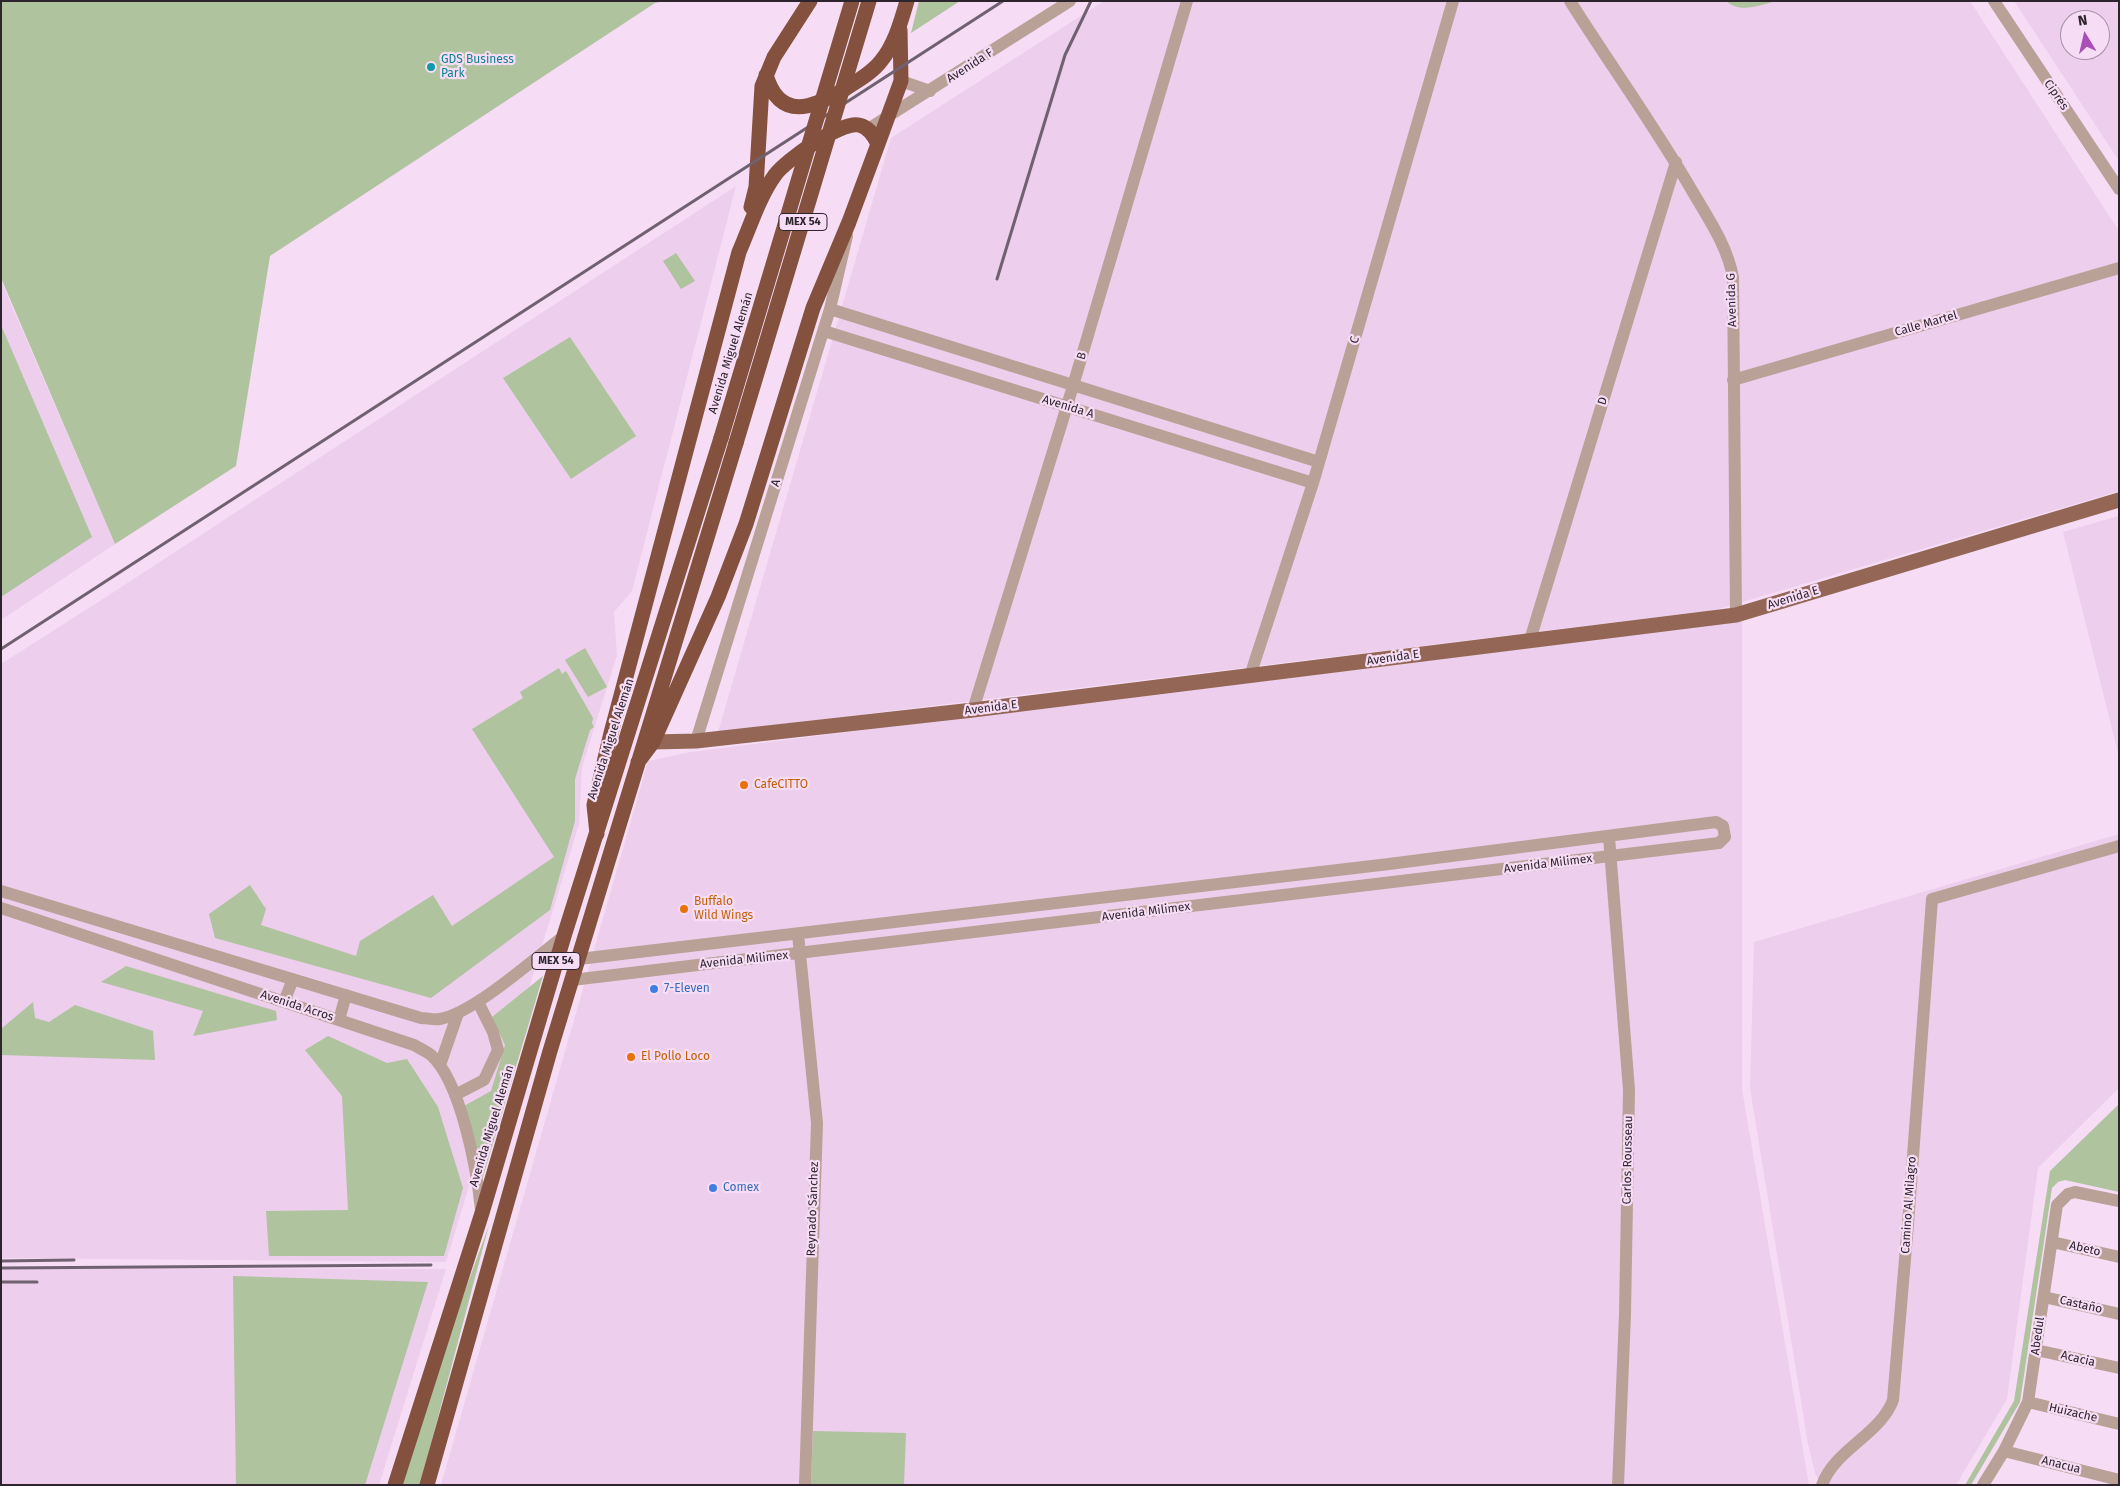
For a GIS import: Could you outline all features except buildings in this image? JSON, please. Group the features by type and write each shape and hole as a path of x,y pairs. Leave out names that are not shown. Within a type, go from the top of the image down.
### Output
{"highway":[{"path":"596,834 594,805 611,733 756,187 760,98 766,75 774,57 810,1"},
{"name":"Avenida Miguel Alemán","path":"395,1485 482,1213 564,936 721,438 852,1"},
{"name":"MEX 54","path":"427,1485 572,980 869,1"},
{"path":"766,75 772,92 784,103 803,108 813,106 874,69 889,49 900,25 907,1"},
{"path":"638,762 653,742 725,578 746,524 813,308 849,222 889,118 901,81 900,25"},
{"path":"739,252 764,194 784,164 843,127 860,125 868,129 878,144"}],"main road":[{"name":"Avenida E","path":"653,742 696,741 973,710 1736,616 2119,500"}],"street":[{"name":"Avenida F","path":"868,129 889,118 1070,1"},
{"name":"B","path":"973,710 1074,385 1187,1"},
{"name":"C","path":"1250,676 1313,484 1453,1"},
{"name":"Avenida G","path":"1570,1 1676,162 1720,238 1731,265 1733,277 1736,616"},
{"name":"Ciprés","path":"1994,1 2119,189"},
{"path":"901,81 930,91"},
{"name":"D","path":"1530,640 1676,162"},
{"name":"A","path":"696,741 824,331 842,262 849,222"},
{"name":"Calle Martel","path":"1734,380 2119,268"},
{"name":"Avenida A","path":"830,309 1319,462"},
{"name":"Avenida A","path":"824,331 1313,484"},
{"path":"1204,450 1210,428"},
{"name":"Avenida Milimex","path":"572,980 1719,842 1725,837 1725,830 1723,826 1716,822 1609,837 579,959"},
{"name":"Carlos Rousseau","path":"1609,837 1630,1090 1626,1314 1618,1485"},
{"name":"Camino Al Milagro","path":"1822,1485 1825,1478 1840,1459 1884,1417 1892,1400 1908,1224 1932,899 2119,846"},
{"name":"Avenida Acros","path":"1,891 421,1018 439,1019 458,1013 478,1002 564,936"},
{"name":"Avenida Acros","path":"1,908 414,1045 430,1054 440,1066 455,1096 478,1181 482,1213"},
{"name":"Reynado Sánchez","path":"798,934 816,1124 805,1485"},
{"path":"284,1002 293,979"},
{"path":"339,1020 346,995"},
{"path":"455,1096 484,1080 498,1050 493,1032 478,1002"},
{"path":"440,1066 458,1013"},
{"name":"Abedul","path":"1983,1485 2004,1451 2028,1402 2057,1205 2068,1194 2081,1192 2119,1201"},
{"name":"Abeto","path":"2052,1242 2119,1257"},
{"name":"Castaño","path":"2044,1297 2119,1314"},
{"name":"Acacia","path":"2036,1350 2119,1368"},
{"name":"Huizache","path":"2028,1402 2119,1424"},
{"name":"Anacua","path":"2004,1451 2119,1480"}],"shaded area":[{"path":"1104,1 1970,1 2119,231 2119,491 1715,610 718,732 891,138"},
{"path":"2014,1 2119,1 2119,161"},
{"path":"736,186 632,591 614,612 617,655 582,767 579,824 446,1262 1,1258 1,664"},
{"path":"1,281 115,544 1,620"},
{"path":"2119,516 2119,757 2063,532"},
{"path":"1742,618 1742,1089 1809,1485 441,1485 648,761 691,752"},
{"path":"2119,834 2119,1088 2038,1168 2007,1399 1956,1485 1821,1485 1815,1473 1808,1444 1750,1088 1754,942"},
{"path":"1,1268 446,1269 379,1485 1,1485"}],"green space":[{"path":"1,1 665,1 655,3 270,256 236,466 115,544 1,278"},
{"path":"919,1 960,1 911,33"},
{"path":"1726,1 1777,1 1744,8 1732,5"},
{"path":"676,253 695,281 681,289 663,261"},
{"path":"1,325 92,537 1,597"},
{"path":"570,337 636,436 571,479 503,378"},
{"path":"585,648 607,687 588,697 565,660"},
{"path":"559,668 562,674 566,671 593,718 592,723 594,727 590,730 575,779 575,821 550,910 431,998 215,938 209,914 250,885 266,909 261,925 356,956 360,941 433,895 452,926 554,857 472,729 523,698 520,692"},
{"path":"126,966 276,1011 277,1020 193,1036 203,1011 101,982"},
{"path":"543,976 483,1177 464,1106 491,1091 505,1045 492,1017"},
{"path":"33,1002 35,1018 49,1022 75,1005 153,1031 155,1060 1,1055 1,1029"},
{"path":"328,1036 387,1063 407,1059 438,1107 463,1188 444,1256 269,1256 266,1211 348,1210 342,1096 305,1050"},
{"path":"2119,1104 2119,1192 2065,1180 2058,1182 2052,1188 2020,1402 1971,1485 1965,1485 2014,1401 2050,1171"},
{"path":"489,1225 420,1485 402,1485 451,1329"},
{"path":"233,1276 428,1282 365,1485 236,1485"},
{"path":"813,1431 906,1433 904,1485 811,1485"}],"railway":[{"path":"1,649 1003,1"},
{"path":"997,279 1065,55 1091,1"},
{"path":"1,1261 74,1260"},
{"path":"1,1268 431,1265"},
{"path":"1,1282 37,1282"}],"place":[{"name":"GDS Business Park","path":"431,67"},
{"name":"CafeCITTO","path":"744,785"},
{"name":"Buffalo Wild Wings","path":"684,909"},
{"name":"7-Eleven","path":"654,989"},
{"name":"El Pollo Loco","path":"631,1057"},
{"name":"Comex","path":"713,1188"}]}
